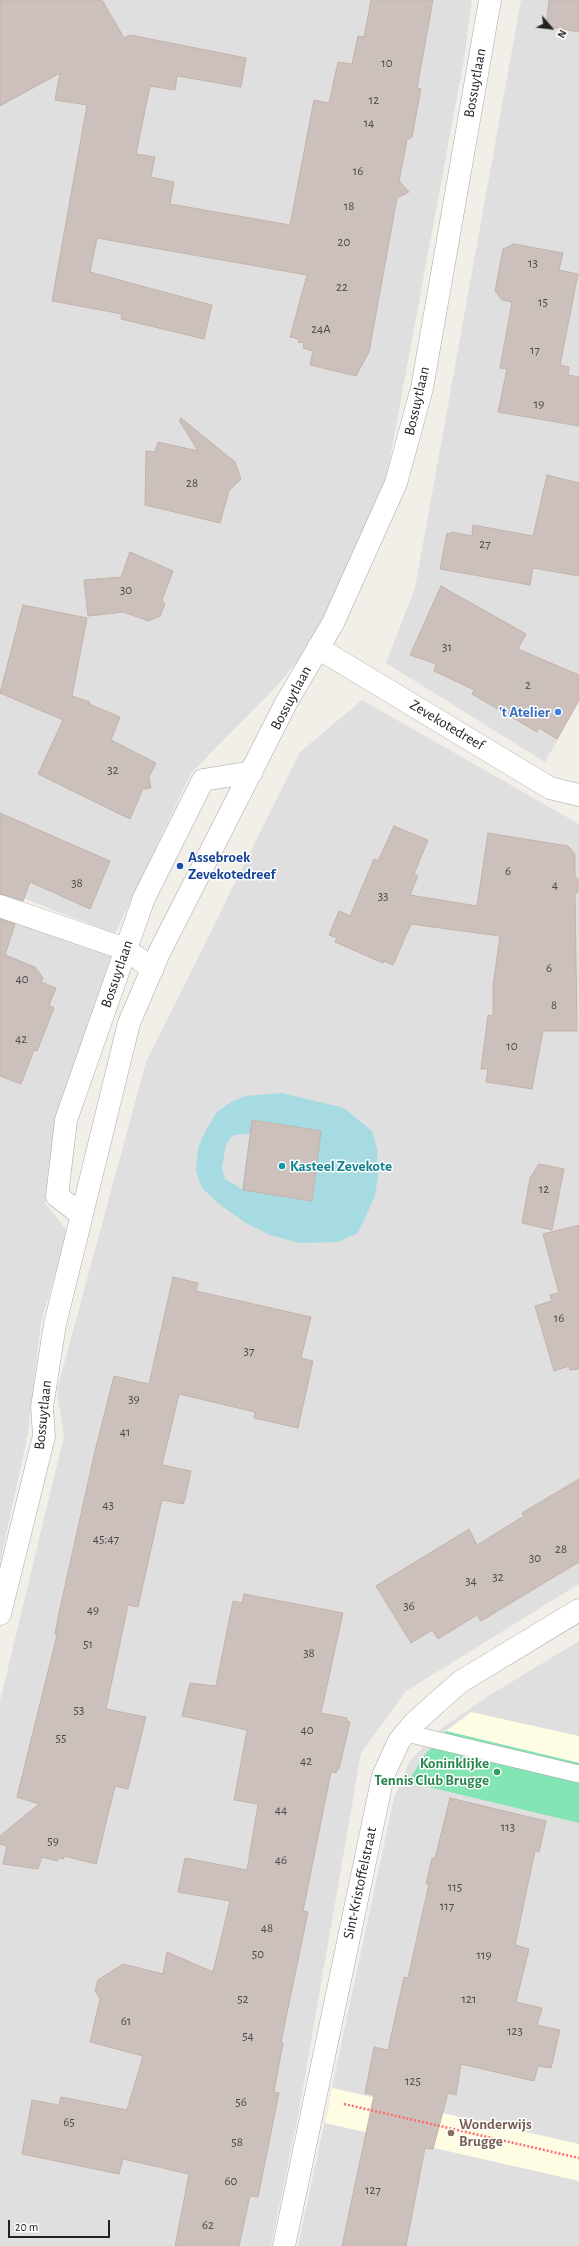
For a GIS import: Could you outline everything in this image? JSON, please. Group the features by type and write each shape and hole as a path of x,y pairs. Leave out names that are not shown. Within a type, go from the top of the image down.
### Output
{"street":[{"name":"Bossuytlaan","path":"0,1614 44,1436 42,1407 55,1324 129,1023 153,969 286,703 333,623 396,482 422,388 490,0"},
{"name":"Zevekotedreef","path":"318,648 550,788 579,795"},
{"name":"Bossuytlaan","path":"82,1215 57,1196 66,1120 144,898 203,780 252,772"},
{"path":"0,906 125,949 153,969"},
{"name":"Sint-Kristoffelstraat","path":"284,2246 314,2097 383,1776 400,1741 414,1723 460,1682 579,1610"}],"lane":[{"path":"406,1733 579,1774"}],"path":[{"path":"314,2097 579,2158"}],"shaded area":[{"path":"0,0 472,0 464,59 386,480 312,642 278,685 191,773 115,934 0,889"},
{"path":"521,0 579,0 579,702 545,762 386,663 415,588"},
{"path":"362,700 579,824 579,1584 406,1691 361,1753 299,2111 271,2246 0,2246 0,1701 64,1436 57,1390 146,1062 300,752"},
{"path":"0,918 116,957 56,1122 45,1203 68,1232 41,1322 28,1433 0,1562"},
{"path":"579,1641 579,2246 298,2246 394,1798 409,1762 442,1728 490,1695"},
{"path":"471,1712 579,1736 579,1763 446,1731"},
{"name":"Wonderwijs Brugge","path":"332,2088 579,2144 579,2181 325,2123"}],"green space":[{"name":"Koninklijke Tennis Club Brugge","path":"446,1731 579,1763 579,1823 408,1782 424,1756"}],"water":[{"path":"282,1093 344,1108 372,1131 377,1148 378,1176 375,1196 358,1233 338,1242 300,1243 270,1235 246,1223 219,1204 202,1188 196,1171 198,1148 206,1130 217,1112 231,1102 245,1096","holes":["252,1120 321,1131 312,1201 243,1190","250,1134 242,1189 225,1179 222,1167 226,1145 230,1138 235,1135"]}],"building":[{"path":"0,0 102,0 124,38 130,35 246,58 241,87 177,76 175,90 150,86 136,154 155,157 151,177 174,182 170,204 290,225 314,100 329,103 338,62 352,64 358,36 364,37 371,0 433,0 417,88 421,89 412,137 407,140 399,181 409,192 397,198 369,352 356,376 310,365 313,351 303,348 304,343 298,342 299,339 290,337 307,275 97,238 90,272 212,305 204,339 121,319 122,314 52,301 87,105 55,100 60,73 0,106"},
{"path":"549,0 579,0 579,32 546,26"},
{"path":"514,244 563,253 559,270 578,274 560,365 569,367 568,375 579,377 579,426 498,412 507,369 500,368 512,302 502,300 495,291 503,249"},
{"path":"181,418 235,462 241,479 229,491 220,523 145,505 146,451 155,452 158,442 198,451 179,420"},
{"path":"547,475 579,483 579,576 533,568 530,585 440,569 447,533 450,534 451,532 472,536 473,525 533,536"},
{"path":"130,552 173,571 162,600 165,604 160,616 149,621 123,612 88,616 84,580 121,577"},
{"path":"441,586 526,634 518,649 579,675 579,700 557,739 539,728 537,732 472,694 474,690 434,671 436,664 410,655"},
{"path":"23,605 87,618 72,696 90,702 89,704 120,717 111,740 156,763 149,777 151,788 143,789 130,819 38,774 63,720 0,693"},
{"path":"0,813 110,861 90,909 30,882 23,901 0,894"},
{"path":"394,826 428,840 414,874 418,876 410,895 477,906 488,833 568,846 575,854 575,876 578,879 578,892 575,894 577,1031 543,1031 532,1089 486,1082 488,1069 481,1069 488,1015 493,1016 493,986 500,936 411,924 393,965 384,961 383,963 335,942 337,938 329,935 339,911 350,916 374,859 378,861"},
{"path":"0,919 15,924 5,955 35,967 43,978 41,982 56,988 49,1005 54,1008 37,1051 34,1050 21,1084 0,1076"},
{"name":"Kasteel Zevekote","path":"252,1120 321,1131 312,1201 243,1190"},
{"path":"539,1164 564,1169 552,1230 522,1223 530,1178"},
{"path":"579,1225 579,1369 570,1370 569,1366 554,1371 535,1306 552,1301 550,1295 559,1293 543,1234"},
{"path":"173,1277 198,1283 196,1291 311,1317 301,1358 313,1361 298,1428 254,1418 255,1412 179,1394 162,1465 191,1471 185,1499 183,1504 162,1500 138,1607 128,1605 106,1709 146,1717 128,1789 115,1786 96,1864 64,1856 64,1859 58,1858 57,1861 42,1857 38,1869 3,1864 7,1846 0,1844 0,1836 39,1804 17,1797 57,1635 55,1634 59,1613 95,1451 114,1376 149,1384"},
{"path":"579,1479 579,1562 481,1621 477,1615 438,1639 432,1630 411,1643 376,1586 469,1529 477,1545 524,1516 522,1513"},
{"path":"244,1594 343,1613 321,1713 347,1718 347,1721 350,1722 339,1769 337,1769 336,1773 331,1772 303,1911 308,1912 281,2042 283,2043 274,2092 279,2093 258,2197 250,2196 239,2246 175,2246 189,2174 123,2159 119,2174 22,2154 32,2100 59,2105 61,2097 127,2110 143,2056 90,2042 100,1999 95,1991 98,1980 123,1964 163,1974 167,1952 213,1972 230,1901 178,1892 185,1858 247,1870 258,1804 234,1800 247,1730 182,1716 190,1683 216,1686 233,1601 242,1603"},
{"path":"450,1798 546,1821 539,1852 535,1851 515,1945 529,1949 516,2002 542,2008 537,2025 560,2030 551,2068 538,2066 534,2081 461,2064 456,2095 448,2093 433,2149 425,2148 406,2246 342,2246 374,2095 365,2093 374,2047 388,2050 404,1977 408,1978 429,1884 426,1884 432,1858 435,1858"}],"place":[{"name":"'t Atelier","path":"558,712"},
{"name":"Assebroek Zevekotedreef","path":"180,866"},
{"name":"Kasteel Zevekote","path":"282,1166"},
{"name":"Koninklijke Tennis Club Brugge","path":"497,1772"},
{"name":"Wonderwijs Brugge","path":"451,2133"}]}
